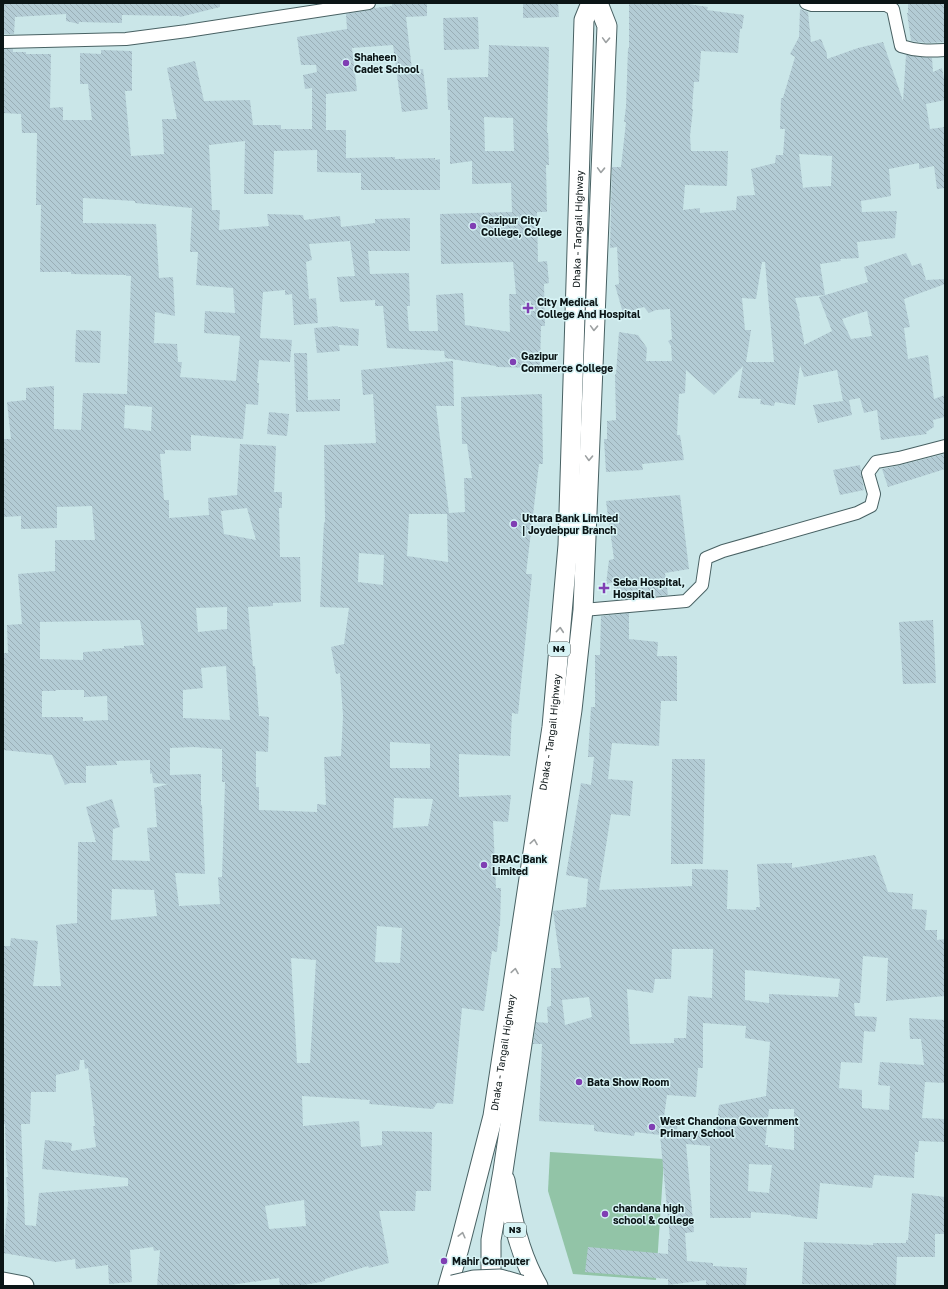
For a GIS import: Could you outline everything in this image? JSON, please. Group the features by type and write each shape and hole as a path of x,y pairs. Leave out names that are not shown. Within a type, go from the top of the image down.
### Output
{"highway":[{"name":"Dhaka - Tangail Highway","path":"448,1286 493,1116 552,727 568,545 584,20 591,3"},
{"name":"Dhaka - Tangail Highway","path":"491,1286 491,1240 572,710 583,610 606,26 598,3"},
{"name":"N3","path":"502,1171 515,1229 530,1271 538,1286"},
{"path":"453,1286 474,1281 500,1280 521,1286"},
{"path":"3,1282 24,1286"}],"street":[{"path":"3,42 126,39 369,3"},
{"path":"806,3 812,5 886,5 893,9 901,46 913,50 945,50"},
{"path":"583,610 686,601 702,585 706,558 857,513 871,506 874,494 868,473 876,462 899,458 945,446"}],"green space":[{"path":"550,1152 664,1159 656,1280 573,1274 548,1191"}],"building":[{"path":"3,3 220,3 220,7 180,17 122,15 122,23 79,22 79,24 66,21 66,14 15,17 14,34 3,34"},
{"path":"392,3 427,3 427,16 406,17 412,70 423,69 428,109 402,112 393,45 352,48 357,91 326,94 326,130 346,130 346,158 395,157 395,159 440,159 440,190 361,190 361,173 317,172 317,150 274,151 273,194 244,194 245,141 209,145 212,210 220,210 219,230 269,226 267,214 303,215 304,220 340,216 341,227 375,223 375,219 410,218 410,251 368,251 370,274 409,273 410,306 407,306 409,331 438,331 436,295 463,293 465,325 510,332 509,294 516,294 513,262 441,264 440,214 512,212 511,183 472,184 472,161 450,164 450,110 448,110 447,78 488,77 489,45 549,47 547,133 549,165 546,165 547,212 537,212 538,262 547,261 549,283 544,284 545,326 541,326 540,368 496,367 445,358 444,351 387,348 383,306 375,306 375,300 340,302 337,277 355,276 350,241 309,244 312,260 306,262 309,299 316,298 318,323 294,325 292,294 285,295 285,290 263,292 260,338 292,340 290,362 259,360 257,383 259,383 258,405 246,404 243,439 191,435 191,451 165,450 165,454 160,454 164,500 169,500 169,518 209,515 208,498 237,495 240,444 276,446 274,492 282,492 282,508 279,508 280,557 300,557 301,602 273,603 273,606 248,607 259,716 269,717 268,752 256,751 256,787 259,787 259,810 317,812 317,804 326,805 324,757 341,756 343,716 340,673 336,674 331,647 344,644 349,608 320,607 324,522 325,523 324,445 376,443 373,394 363,395 361,370 453,361 454,406 436,406 449,513 465,512 464,478 472,478 467,444 462,444 461,397 542,394 543,464 539,464 526,574 532,574 518,714 512,713 510,756 459,754 459,797 511,795 508,822 493,821 496,888 501,888 500,926 497,952 492,951 484,1011 462,1008 453,1104 437,1103 433,1109 369,1104 370,1100 302,1096 303,1126 359,1121 361,1147 382,1145 382,1131 432,1132 431,1191 416,1191 415,1211 379,1211 389,1263 369,1268 368,1266 325,1279 325,1281 304,1286 280,1286 279,1278 224,1286 157,1286 160,1250 154,1251 153,1247 130,1250 132,1282 109,1284 108,1265 76,1269 75,1259 56,1262 3,1253 8,1202 6,1177 8,1177 5,1124 3,1124 3,946 10,946 11,938 38,941 33,986 61,986 56,925 77,923 78,842 96,842 86,807 112,799 120,827 113,829 112,860 150,861 147,828 157,827 154,788 168,784 153,783 152,773 150,774 150,760 116,761 117,765 86,766 86,783 70,783 65,785 52,755 3,750 3,653 8,653 7,625 22,624 18,574 55,571 55,540 95,540 92,506 57,507 57,528 21,529 21,516 3,517 3,439 11,439 7,402 26,400 26,388 54,386 54,429 81,430 83,393 127,394 131,276 71,274 71,272 40,272 41,205 36,205 37,133 22,133 21,114 3,113 3,49 13,49 13,52 26,52 26,54 51,54 50,108 63,107 63,120 92,120 88,84 80,84 80,53 101,54 101,50 132,51 132,91 125,91 131,156 164,154 162,119 177,119 167,68 195,61 204,101 250,100 253,125 281,125 281,129 312,129 312,88 305,89 303,75 317,72 316,65 301,65 297,37 347,29 346,14 392,6","holes":["484,117 513,118 514,151 485,151","83,198 135,201 135,203 192,208 190,252 198,252 196,285 233,288 235,313 205,311 204,333 240,336 236,381 180,377 182,362 178,362 177,344 154,343 155,312 175,316 173,277 159,278 156,224 83,223","125,405 152,407 151,431 124,428","247,508 256,540 224,534 221,511","409,514 447,514 448,562 407,556","359,553 384,555 383,585 358,582","227,607 227,629 198,632 196,608","140,620 144,645 124,646 124,648 83,652 83,660 40,659 40,622","226,666 230,720 183,718 183,690 203,688 201,668","84,690 84,697 107,696 108,720 83,721 83,717 42,717 42,691","390,742 430,744 430,768 390,768","194,747 222,749 222,782 225,782 222,877 218,877 220,904 179,906 175,873 205,874 201,805 201,774 170,775 170,748","394,798 433,799 428,826 393,828","112,889 154,890 157,916 111,920","377,926 402,928 400,963 375,962","291,958 316,960 310,1063 297,1063","80,1060 84,1060 85,1069 88,1068 96,1147 71,1151 72,1143 45,1140 42,1169 128,1178 128,1186 39,1193 36,1226 25,1225 21,1124 30,1124 31,1092 56,1092 56,1075 79,1070","304,1200 306,1226 269,1229 265,1206"]},
{"path":"523,3 558,3 559,17 523,18"},
{"path":"629,3 681,3 708,7 707,10 744,15 742,29 740,29 738,53 701,51 699,82 694,82 690,136 691,151 728,151 727,186 685,185 683,210 700,208 700,213 736,210 737,196 755,195 751,169 775,163 776,155 783,155 785,129 780,129 781,98 783,98 795,57 790,54 799,37 800,9 808,12 811,42 821,39 827,54 827,59 858,48 883,42 903,101 906,55 932,58 933,72 942,68 945,84 945,100 926,104 930,129 945,127 945,188 937,189 934,166 919,169 919,163 889,169 891,196 861,201 862,212 897,211 895,238 857,242 859,258 840,259 841,261 820,264 825,295 795,298 800,316 804,345 832,331 819,297 868,282 864,267 906,253 912,266 921,263 926,280 945,279 945,284 904,299 910,327 904,328 908,359 928,355 934,399 945,395 945,417 933,420 934,427 926,432 927,434 881,440 877,410 864,413 860,398 849,400 852,415 818,423 813,405 843,401 837,370 804,377 800,365 795,405 775,402 774,406 760,404 761,399 738,398 743,366 714,395 686,370 685,393 679,394 677,435 680,435 684,460 642,464 643,470 606,472 604,439 607,439 607,421 616,420 615,374 619,332 638,335 647,348 646,361 672,361 671,346 668,341 672,339 670,309 656,310 649,313 644,307 623,313 615,285 619,284 617,247 610,248 612,167 621,167 626,122 624,122 629,48","holes":["799,154 832,156 831,186 803,188","762,262 765,262 774,362 746,362 751,330 745,330 742,298 756,299","867,311 872,336 851,339 842,319"]},
{"path":"908,3 945,3 945,42 928,43 911,41 907,13"},
{"path":"478,17 479,49 444,50 443,18"},
{"path":"338,326 359,329 358,346 339,345 340,351 317,353 314,328"},
{"path":"76,330 101,331 100,363 75,362"},
{"path":"294,353 307,353 308,400 340,399 340,411 296,412"},
{"path":"269,412 289,414 287,436 267,434"},
{"path":"944,454 945,469 888,487 882,469"},
{"path":"860,465 864,490 840,495 833,470"},
{"path":"680,495 689,569 665,573 668,595 614,600 614,582 606,584 609,560 614,559 606,501"},
{"path":"629,613 629,639 658,642 657,656 677,656 677,701 661,701 659,746 612,743 608,779 633,781 630,816 611,814 599,890 692,886 692,869 728,870 727,909 756,910 756,907 760,907 757,864 792,863 792,868 875,855 888,892 913,894 912,909 927,910 925,930 937,930 937,940 945,939 945,996 886,1001 888,958 863,956 860,1003 854,1003 855,1016 877,1017 875,1032 864,1031 862,1063 841,1062 839,1088 862,1090 862,1108 889,1110 890,1086 878,1085 880,1062 924,1065 921,1039 910,1039 909,1018 945,1020 945,1083 925,1082 922,1118 945,1119 945,1142 919,1141 918,1152 915,1152 914,1178 874,1175 872,1188 820,1183 817,1219 791,1215 751,1212 751,1218 710,1218 710,1146 686,1144 694,1232 685,1233 687,1261 713,1263 713,1266 747,1268 746,1286 706,1286 706,1280 668,1285 668,1279 585,1272 588,1247 668,1254 668,1239 670,1239 660,1135 635,1132 634,1136 594,1131 594,1125 539,1121 542,1044 533,1044 536,1022 548,1023 547,1007 551,1006 551,968 561,968 553,911 586,907 588,879 566,875 581,783 591,785 594,757 588,757 591,707 595,707 595,655 600,655 601,616","holes":["672,949 713,949 712,998 688,996 686,1038 674,1038 674,1043 630,1044 627,989 653,993 655,979 671,979","745,970 840,979 838,997 769,994 769,1003 745,1000","589,997 592,1017 565,1025 562,1000","703,1023 746,1026 745,1038 770,1042 766,1096 719,1105 716,1132 677,1130 678,1119 664,1117 667,1095 696,1097 698,1068 703,1068","769,1109 794,1109 794,1150 768,1147 768,1145 765,1145","749,1164 772,1165 769,1193 748,1191"]},
{"path":"933,620 936,683 903,684 899,622"},
{"path":"672,759 705,759 703,864 671,864"},
{"path":"912,1193 945,1197 945,1234 935,1234 935,1257 897,1257 896,1286 802,1284 804,1242 873,1245 873,1243 906,1243 906,1240 908,1240"}],"place":[{"name":"Shaheen Cadet School","path":"346,63"},
{"name":"Gazipur City College, College","path":"473,226"},
{"name":"City Medical College And Hospital","path":"528,308"},
{"name":"Gazipur Commerce College","path":"513,362"},
{"name":"Uttara Bank Limited | Joydebpur Branch","path":"514,524"},
{"name":"Seba Hospital, Hospital","path":"604,588"},
{"name":"BRAC Bank Limited","path":"484,865"},
{"name":"Bata Show Room","path":"579,1082"},
{"name":"West Chandona Government Primary School","path":"652,1127"},
{"name":"chandana high school & college","path":"605,1214"},
{"name":"Mahir Computer","path":"444,1261"}]}
